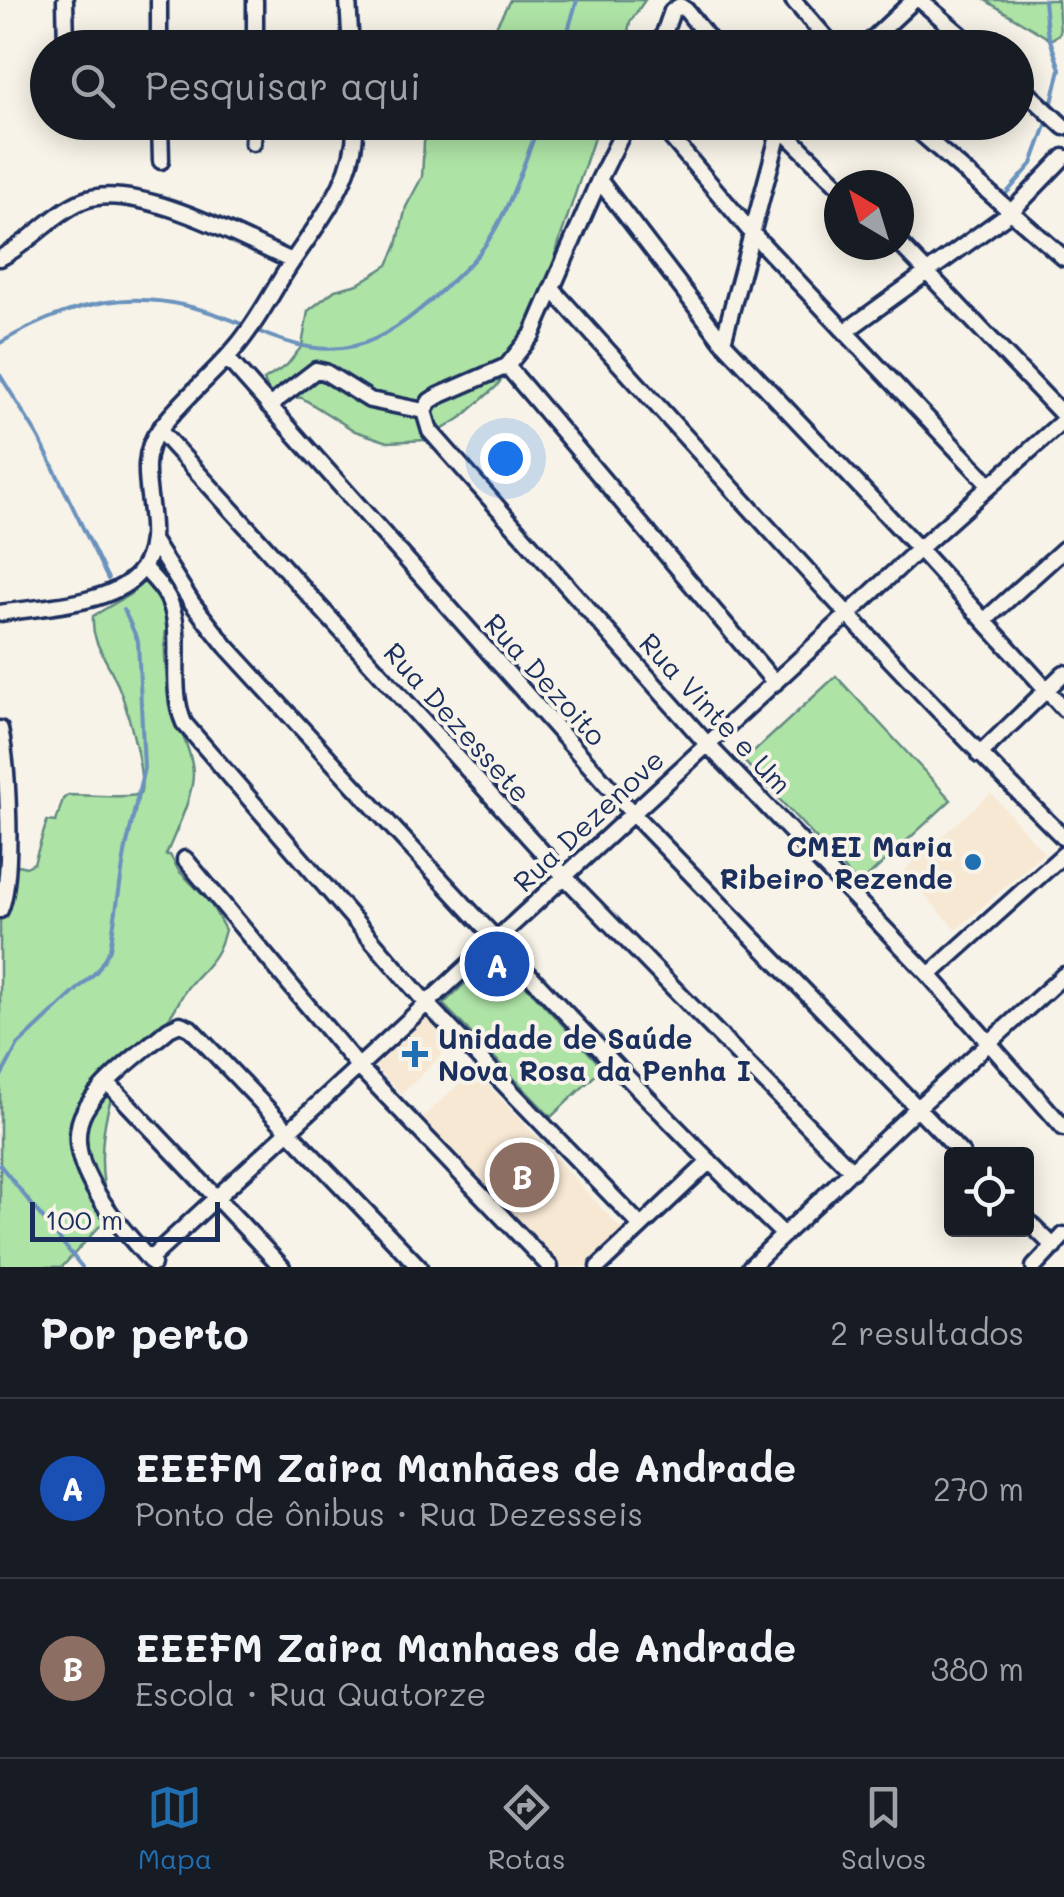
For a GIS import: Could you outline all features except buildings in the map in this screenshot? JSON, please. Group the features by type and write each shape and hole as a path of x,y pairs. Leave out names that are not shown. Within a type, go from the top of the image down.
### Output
{"street":[{"path":"66,0 66,30"},
{"path":"159,0 160,30"},
{"path":"255,30 256,0"},
{"path":"348,0 350,30"},
{"path":"793,0 819,30"},
{"path":"883,30 917,0 954,30"},
{"path":"665,30 672,11 680,6 702,30"},
{"path":"1034,99 1064,127"},
{"path":"160,140 160,162"},
{"path":"0,613 113,592 143,567 152,540 148,452 159,430 251,328 329,206 349,166 354,140"},
{"path":"270,406 316,370 370,400 424,411 438,396 506,366 532,335 619,140"},
{"path":"673,140 751,232 990,484"},
{"path":"723,342 776,140"},
{"path":"795,140 824,170"},
{"path":"929,140 1064,258"},
{"path":"846,330 1012,211 1064,157"},
{"path":"599,180 723,342 920,549 1064,708"},
{"path":"0,258 80,202 118,198 188,214 292,261"},
{"path":"914,257 1064,418"},
{"path":"552,289 848,615 1064,838"},
{"name":"Rua Dezoito","path":"226,358 633,814 955,1147"},
{"path":"506,366 775,683"},
{"name":"Rua Vinte e Um","path":"424,411 430,431 708,744 929,975 1064,1128"},
{"name":"Rua Dezenove","path":"153,1264 358,1066 1064,418"},
{"name":"Rua Dezessete","path":"159,430 565,877 852,1171"},
{"path":"152,540 208,624 497,940 784,1235"},
{"path":"984,620 1064,549"},
{"path":"143,567 162,588 174,614 176,694 184,723 427,1004 641,1226"},
{"path":"979,754 1064,674"},
{"path":"0,729 8,862 0,910"},
{"path":"929,975 1064,854"},
{"path":"185,860 358,1066 550,1267"},
{"path":"750,1267 1064,974"},
{"path":"153,1264 97,1194 79,1148 83,1113 108,1083 168,1029 180,1024 190,1028 419,1267"},
{"path":"108,1083 282,1267"},
{"path":"1051,1113 1064,1102"},
{"path":"598,1267 710,1162"},
{"path":"1034,1224 1059,1241 1034,1267"}],"shaded area":[{"name":"CMEI Maria Ribeiro Rezende","path":"991,793 1044,853 956,930 903,871"},
{"name":"Unidade de Saúde Nova Rosa da Penha I","path":"428,1015 455,1042 402,1094 375,1067"},
{"path":"474,1070 624,1232 586,1267 558,1267 421,1119"}],"green space":[{"path":"510,0 645,0 628,30 494,30"},
{"path":"985,0 1058,0 1060,33 1051,40"},
{"path":"593,140 533,336 496,387 462,417 426,440 388,442 355,431 302,398 270,395 264,380 287,365 302,346 308,311 335,290 358,284 388,265 406,207 422,177 424,142"},
{"path":"160,568 168,568 183,594 184,607 171,618 166,631 166,665 172,708 193,774 187,804 166,855 210,902 225,930 215,956 170,1016 133,1051 122,1070 108,1110 102,1152 110,1215 62,1267 0,1267 0,914 12,872 18,865 34,863 47,821 56,822 63,799 68,795 140,794 138,756 129,720 120,690 97,642 93,616 129,595"},
{"path":"836,676 951,800 859,885 744,761"},
{"path":"496,954 603,1068 551,1117 443,1004"}],"waterway":[{"path":"568,30 577,0"},
{"path":"1044,0 1047,31 1060,69 1050,111"},
{"path":"1003,197 1032,164 1048,120"},
{"path":"255,330 284,341 333,349 355,346 397,327 459,274 488,241 510,199 533,140"},
{"path":"0,343 62,313 121,300 181,305 246,326"},
{"path":"0,375 39,438 108,579"},
{"path":"0,1078 18,1045 97,971 110,949 144,768 138,641 124,610"},
{"path":"0,1165 82,1267"}],"place":[{"name":"CMEI Maria Ribeiro Rezende","path":"973,862"},
{"name":"EEEFM Zaira Manhães de Andrade","path":"497,964"},
{"name":"Unidade de Saúde Nova Rosa da Penha I","path":"415,1054"},
{"name":"EEEFM Zaira Manhaes de Andrade","path":"522,1175"}]}
